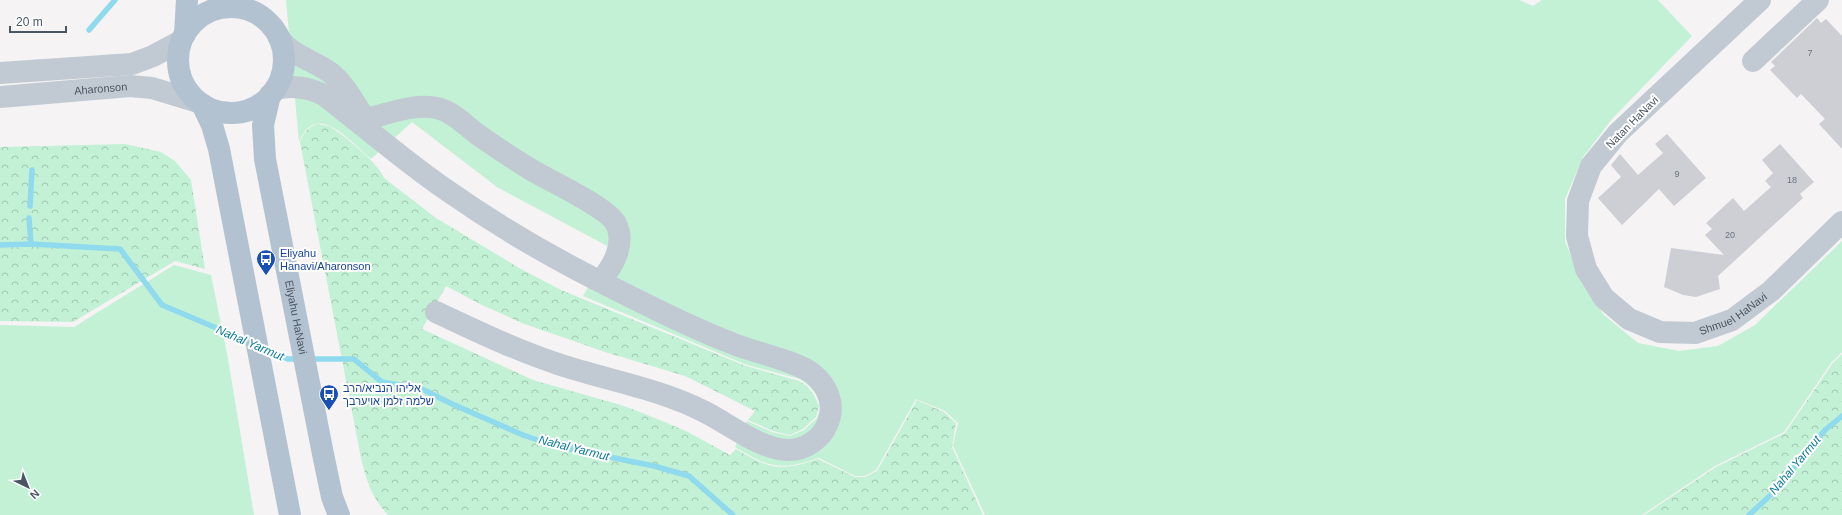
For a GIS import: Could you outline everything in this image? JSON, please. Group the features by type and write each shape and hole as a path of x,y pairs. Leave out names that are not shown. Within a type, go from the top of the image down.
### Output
{"main road":[{"path":"187,0 183,38 178,62 180,74 185,86 200,103 212,125 224,177 290,515"},
{"path":"183,38 198,18 219,8 239,7 250,10 254,8 271,25 283,48 284,64 280,79 272,92 258,105 240,112 221,112 200,103"},
{"name":"Eliyahu HaNavi","path":"272,92 263,125 265,159 323,454 332,497 339,515"}],"street":[{"name":"Natan HaNavi","path":"1604,298 1586,269 1577,236 1578,201 1591,166 1618,133 1760,0"},
{"path":"1753,61 1818,0"},
{"name":"Aharonson","path":"0,73 132,64 153,56 183,38"},
{"path":"279,38 293,53 327,70 335,76 380,140"},
{"name":"Aharonson","path":"0,96 130,86 152,88 200,103"},
{"path":"272,92 289,87 303,87 324,95 444,189 491,220 538,248 600,281 712,335 810,371 823,383 830,397 831,412 827,426 818,438 806,446 790,450 771,447 707,413 670,396 550,361 500,342 436,312"},
{"path":"366,119 416,107 438,108 448,112 490,143 529,168 605,211 617,224 620,240 619,249 612,265 608,273 600,281"},
{"name":"Shmuel HaNavi","path":"1604,298 1629,319 1660,332 1695,333 1732,320 1749,308 1771,291 1842,222"}],"green space":[{"path":"286,0 1519,0 1533,6 1542,0 1658,0 1692,36 1612,119 1583,157 1565,199 1565,241 1581,282 1604,315 1638,343 1679,351 1718,346 1755,325 1842,241 1842,352 1831,363 1784,432 1715,466 1642,515 985,515 953,446 958,423 945,411 916,399 876,470 865,476 855,476 819,458 785,466 767,463 757,459 735,447 747,421 772,432 790,436 804,430 817,418 821,406 816,394 800,379 747,365 583,296 611,248 497,187 412,122 371,159 344,135 334,128 324,124 315,124 306,130 299,142"},
{"path":"317,124 331,127 345,137 376,166 384,178 436,218 521,269 561,290 746,366 799,381 807,386 814,395 819,406 816,417 803,429 790,435 773,431 748,420 755,411 685,376 605,352 522,323 482,305 446,286 422,329 533,380 624,406 686,431 730,455 736,449 758,461 776,466 794,466 818,459 855,477 865,477 877,471 917,400 944,412 956,423 952,447 983,515 388,515 377,501 370,488 361,458 300,142 307,130"},
{"path":"125,144 161,152 175,161 191,180 205,269 175,261 73,322 0,321 0,147"},
{"path":"174,265 211,275 228,359 254,515 0,515 0,325 74,327"},
{"path":"1842,354 1842,515 1644,515 1716,467 1785,433 1832,364"}],"building":[{"path":"1817,18 1821,23 1826,19 1842,36 1842,149 1819,124 1825,119 1801,94 1797,98 1770,70 1775,66 1771,62"},
{"path":"1667,134 1706,178 1674,206 1659,189 1622,225 1598,198 1621,177 1611,165 1620,154 1638,175 1663,153 1655,144"},
{"path":"1780,144 1814,182 1800,194 1803,198 1718,276 1720,289 1696,297 1683,295 1664,287 1671,248 1724,255 1705,235 1712,229 1706,223 1733,198 1744,211 1771,187 1765,181 1773,173 1762,160"}],"waterway":[{"path":"89,30 115,0"},
{"path":"30,206 32,170"},
{"path":"29,218 31,244"},
{"name":"Nahal Yarmut","path":"0,245 31,244 120,249 162,305 252,343"},
{"name":"Nahal Yarmut","path":"263,348 288,359 301,359"},
{"name":"Nahal Yarmut","path":"309,359 354,359 382,382 422,389 452,404 523,435 555,446 654,466 689,476 733,515"},
{"name":"Nahal Yarmut","path":"1749,515 1774,492 1825,430 1842,416"}],"place":[{"name":"Eliyahu Hanavi/Aharonson","path":"266,276"},
{"name":"אליהו הנביא/הרב שלמה זלמן אויערבך","path":"329,411"}]}
